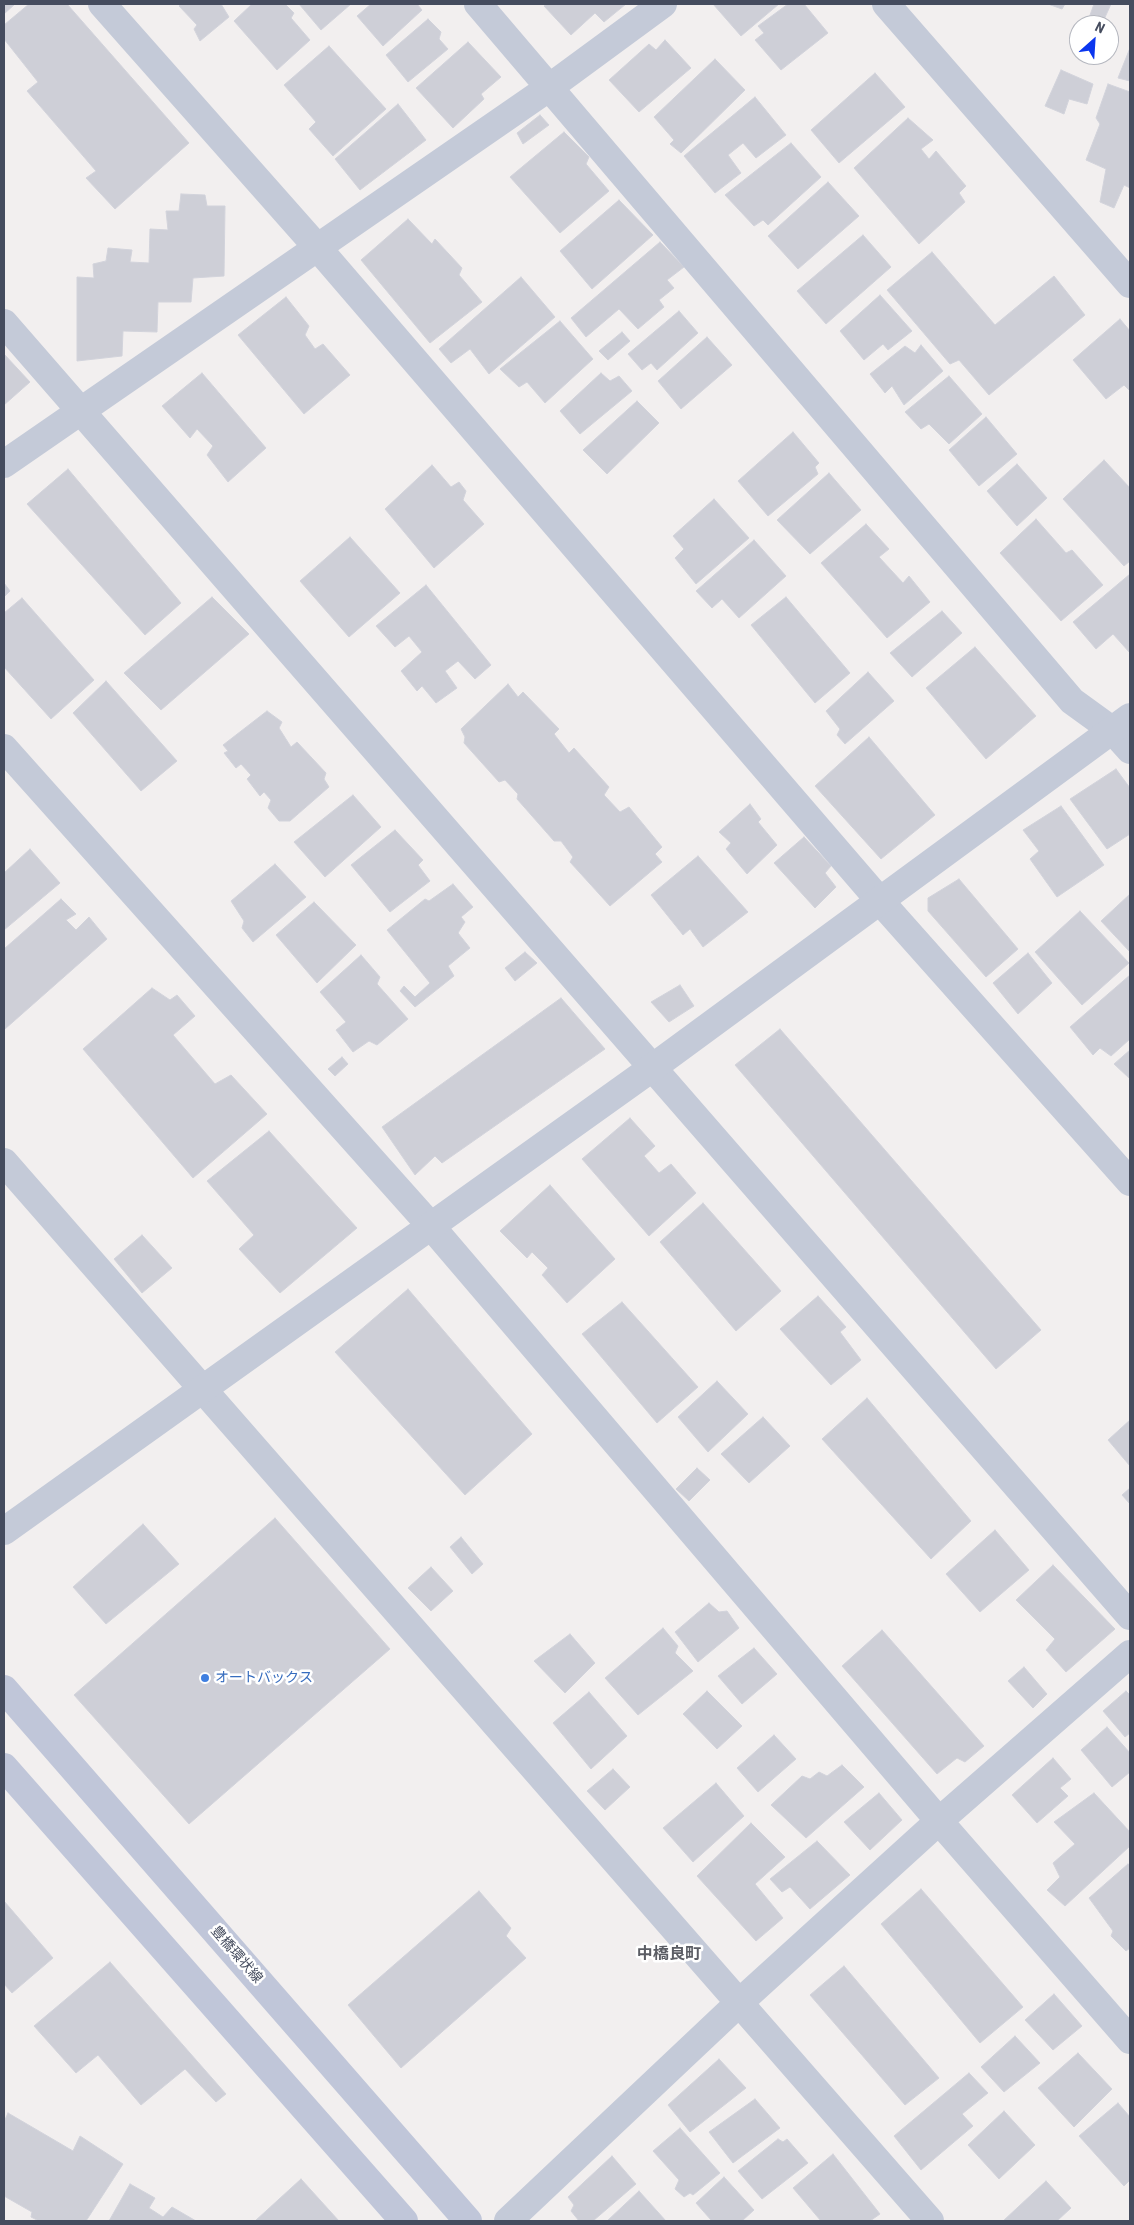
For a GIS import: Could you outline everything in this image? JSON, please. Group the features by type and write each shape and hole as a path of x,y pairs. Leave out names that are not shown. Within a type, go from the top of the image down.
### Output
{"main road":[{"name":"豊橋環状線","path":"4,1689 468,2221"},
{"path":"4,1767 404,2221"}],"street":[{"path":"102,4 317,247 880,900 1130,1182"},
{"path":"478,4 1072,701 1121,724 1130,750"},
{"path":"4,464 550,87 663,4"},
{"path":"886,4 1130,284"},
{"path":"4,323 1130,1616"},
{"path":"4,1530 652,1068 1121,724"},
{"path":"4,748 430,1225 939,1821 1130,2040"},
{"path":"4,1162 930,2221"},
{"path":"512,2220 740,2002 939,1821 1130,1654"}],"building":[{"path":"4,4 15,4 4,14"},
{"path":"29,4 67,4 189,143 115,209 86,178 96,171 27,91 38,82 4,39 4,25"},
{"path":"181,4 221,4 229,17 200,41 194,29 197,25 179,6"},
{"path":"252,4 285,4 294,13 291,18 310,40 277,70 234,21"},
{"path":"299,4 351,4 321,30"},
{"path":"371,4 417,4 422,10 383,46 357,16"},
{"path":"547,4 626,4 604,22 595,13 571,35 544,6"},
{"path":"713,4 779,4 741,36"},
{"path":"788,4 804,4 828,33 781,70 755,40 764,33 758,26"},
{"path":"1048,4 1065,4 1062,9"},
{"path":"1094,4 1111,4 1106,15 1090,15"},
{"path":"428,19 441,32 439,39 448,49 408,82 386,55"},
{"path":"665,40 691,68 639,112 609,80 649,44 656,50"},
{"path":"468,42 501,77 481,94 484,99 453,128 416,88"},
{"path":"329,46 386,109 333,156 309,129 316,122 284,85"},
{"path":"1130,48 1130,81 1118,78"},
{"path":"715,59 745,90 681,153 670,144 674,140 654,117"},
{"path":"1061,70 1093,84 1087,104 1069,99 1064,114 1045,106"},
{"path":"875,73 905,107 839,163 811,130"},
{"path":"1108,84 1130,92 1130,188 1124,185 1114,208 1100,202 1106,169 1086,160 1100,124 1096,118"},
{"path":"755,97 786,135 756,158 743,143 728,155 741,173 715,193 684,156"},
{"path":"398,104 426,140 360,190 335,159"},
{"path":"540,115 549,125 523,144 517,133"},
{"path":"908,118 933,140 921,149 929,159 936,151 966,186 959,193 965,202 919,244 854,168"},
{"path":"564,132 589,157 586,164 609,191 560,233 510,177"},
{"path":"791,143 821,177 768,225 763,220 754,226 725,195"},
{"path":"828,182 859,216 798,269 768,236"},
{"path":"181,194 205,195 207,206 225,206 224,276 193,278 191,302 158,302 157,332 123,331 122,356 77,361 77,277 94,278 93,264 106,261 108,248 132,250 130,262 149,263 150,229 168,230 166,211 179,211"},
{"path":"619,200 653,235 592,289 560,251"},
{"path":"408,219 432,244 435,239 462,268 459,275 482,302 430,343 361,260"},
{"path":"863,235 891,267 826,324 797,291"},
{"path":"660,242 684,267 667,280 674,288 659,300 664,307 638,329 619,309 586,337 571,318"},
{"path":"932,252 995,325 1054,276 1085,315 989,395 959,360 950,364 887,290"},
{"path":"521,277 555,317 489,374 470,349 451,363 439,349"},
{"path":"880,295 912,331 888,350 883,344 864,360 840,331"},
{"path":"286,297 309,326 305,335 315,349 323,344 350,375 304,414 238,335"},
{"path":"679,311 698,333 657,370 651,363 642,370 628,354"},
{"path":"1120,319 1130,331 1130,391 1124,385 1106,399 1073,360"},
{"path":"560,321 593,359 545,403 527,382 519,387 500,369"},
{"path":"622,332 630,341 608,360 599,351"},
{"path":"707,337 732,365 681,409 658,381"},
{"path":"921,345 943,371 904,405 892,386 885,393 870,374 905,346 915,353"},
{"path":"4,354 30,382 4,405"},
{"path":"202,373 266,448 228,482 207,455 213,446 197,429 190,438 162,406"},
{"path":"601,373 610,381 619,376 632,391 580,434 560,411"},
{"path":"949,376 982,414 949,444 929,424 921,429 905,412"},
{"path":"637,401 659,423 607,474 583,450"},
{"path":"986,417 1017,454 979,486 949,450"},
{"path":"793,432 819,463 815,467 818,474 768,516 738,481"},
{"path":"1104,460 1130,488 1130,561 1124,566 1063,499"},
{"path":"1017,464 1047,498 1017,526 987,491"},
{"path":"432,465 451,487 459,482 466,491 463,500 484,524 434,568 385,509"},
{"path":"68,469 181,603 145,635 27,504"},
{"path":"829,473 861,510 810,554 777,520"},
{"path":"714,499 749,538 696,584 675,558 684,549 673,536"},
{"path":"1036,519 1066,553 1072,550 1103,585 1061,621 1000,553"},
{"path":"866,524 889,549 879,557 903,583 909,576 930,602 887,638 821,563"},
{"path":"350,537 400,593 349,637 300,581"},
{"path":"754,540 786,576 739,618 722,599 712,608 696,591"},
{"path":"1130,574 1130,653 1113,634 1096,649 1073,622"},
{"path":"4,583 10,591 4,597"},
{"path":"426,585 491,665 475,679 458,661 445,671 457,688 436,703 422,686 417,691 401,671 422,652 409,636 395,647 376,626"},
{"path":"212,597 249,634 161,710 124,673"},
{"path":"786,597 850,673 815,703 751,625"},
{"path":"22,598 94,680 51,719 4,667 4,613"},
{"path":"942,611 962,633 912,677 890,653"},
{"path":"975,647 1036,716 986,759 926,688"},
{"path":"868,672 894,701 845,744 837,735 840,729 826,711"},
{"path":"106,681 177,761 141,791 73,713"},
{"path":"508,684 518,697 523,692 559,729 554,734 569,753 574,748 609,787 604,795 620,812 629,807 662,847 655,854 662,862 610,906 570,862 573,857 561,841 554,841 517,799 518,794 505,780 499,782 464,743 465,737 461,729"},
{"path":"267,711 282,722 279,728 291,747 297,742 326,773 324,779 329,787 290,821 279,821 268,808 271,800 264,792 260,796 247,779 251,775 241,764 236,768 224,753 228,751 223,745"},
{"path":"869,737 935,815 881,859 815,786"},
{"path":"1116,769 1130,788 1130,834 1107,849 1070,799"},
{"path":"353,795 381,827 325,877 294,842"},
{"path":"750,804 761,819 758,822 777,845 747,874 726,849 731,843 719,832"},
{"path":"1061,806 1104,865 1057,897 1030,859 1039,851 1023,830"},
{"path":"395,830 423,860 418,865 430,881 390,912 351,865"},
{"path":"804,837 831,866 825,873 836,887 815,908 774,863"},
{"path":"30,849 60,883 4,930 4,873"},
{"path":"698,856 748,912 703,947 690,929 683,935 651,895"},
{"path":"275,864 306,897 253,942 242,928 244,921 231,901"},
{"path":"959,879 1018,949 986,977 928,911 928,898"},
{"path":"453,884 473,907 461,917 465,922 458,933 470,948 448,966 454,976 415,1007 400,991 404,986 415,997 430,983 387,930 425,899 429,901"},
{"path":"1130,894 1130,952 1101,921"},
{"path":"61,899 76,914 66,920 76,930 89,917 107,939 5,1029 4,949"},
{"path":"314,902 356,945 317,983 276,935"},
{"path":"1080,911 1129,963 1082,1005 1035,952"},
{"path":"525,952 537,963 515,981 505,968"},
{"path":"1028,953 1052,983 1018,1014 993,983"},
{"path":"361,955 380,977 377,984 408,1019 377,1045 369,1041 353,1052 336,1030 346,1022 320,992"},
{"path":"1130,975 1130,1039 1111,1056 1100,1048 1093,1055 1070,1027"},
{"path":"680,985 694,1006 669,1022 651,1002"},
{"path":"152,988 170,1000 177,995 195,1016 173,1035 215,1084 231,1075 267,1114 193,1178 83,1049"},
{"path":"561,998 605,1049 442,1163 435,1156 415,1175 382,1127"},
{"path":"780,1029 1041,1330 996,1369 735,1065"},
{"path":"1130,1050 1130,1077 1129,1078 1114,1064"},
{"path":"342,1057 348,1064 335,1076 328,1069"},
{"path":"630,1118 655,1146 644,1156 659,1173 671,1164 696,1193 649,1236 582,1159"},
{"path":"269,1131 357,1228 280,1293 239,1249 254,1235 207,1181"},
{"path":"550,1185 615,1259 567,1303 542,1275 548,1268 532,1252 527,1258 500,1231"},
{"path":"703,1203 781,1291 736,1331 660,1242"},
{"path":"142,1235 172,1268 142,1293 114,1259"},
{"path":"408,1289 532,1434 465,1495 335,1352"},
{"path":"818,1296 846,1327 840,1332 861,1360 831,1385 780,1329"},
{"path":"622,1302 698,1387 657,1423 582,1334"},
{"path":"717,1381 748,1414 708,1452 678,1417"},
{"path":"867,1398 971,1521 931,1559 822,1439"},
{"path":"763,1417 790,1446 749,1483 721,1454"},
{"path":"1130,1420 1130,1466 1108,1440"},
{"path":"697,1468 710,1480 689,1501 676,1489"},
{"path":"1130,1488 1130,1504 1122,1495"},
{"path":"275,1518 390,1649 189,1824 74,1695"},
{"path":"143,1524 179,1564 106,1624 73,1587"},
{"path":"995,1530 1029,1570 980,1612 946,1574"},
{"path":"461,1537 483,1564 472,1574 450,1547"},
{"path":"1053,1565 1115,1629 1066,1672 1046,1650 1055,1639 1016,1600"},
{"path":"431,1567 453,1591 431,1611 408,1588"},
{"path":"709,1603 719,1612 727,1611 739,1628 698,1662 675,1632"},
{"path":"663,1628 678,1646 675,1653 693,1671 638,1715 605,1678"},
{"path":"882,1630 984,1746 965,1762 957,1758 937,1774 842,1666"},
{"path":"570,1634 595,1663 565,1693 534,1661"},
{"path":"754,1648 777,1674 742,1704 718,1676"},
{"path":"1024,1667 1047,1694 1033,1708 1008,1681"},
{"path":"707,1691 742,1726 717,1749 683,1714"},
{"path":"1126,1691 1130,1695 1130,1733 1125,1737 1103,1711"},
{"path":"589,1692 627,1736 591,1769 553,1723"},
{"path":"1107,1727 1130,1753 1130,1772 1112,1787 1081,1750"},
{"path":"774,1735 796,1759 758,1792 737,1768"},
{"path":"1053,1758 1071,1779 1060,1788 1068,1796 1037,1823 1012,1795"},
{"path":"842,1765 864,1787 806,1838 771,1805 802,1776 810,1779 819,1772 827,1776"},
{"path":"613,1769 630,1787 605,1810 587,1791"},
{"path":"716,1783 744,1816 693,1862 663,1828"},
{"path":"879,1793 902,1820 870,1850 844,1822"},
{"path":"1094,1793 1130,1832 1130,1846 1065,1906 1047,1890 1060,1877 1053,1863 1075,1844 1054,1822"},
{"path":"751,1823 785,1857 755,1884 783,1918 756,1941 697,1876"},
{"path":"817,1841 850,1875 810,1909 790,1887 782,1892 770,1879"},
{"path":"1128,1864 1130,1866 1130,1948 1126,1951 1111,1936 1113,1931 1089,1898"},
{"path":"921,1889 1023,2007 980,2043 881,1924"},
{"path":"479,1891 511,1928 506,1936 526,1958 401,2068 348,2005"},
{"path":"4,1901 53,1958 12,1993 4,1984"},
{"path":"110,1962 226,2094 216,2102 185,2069 141,2105 98,2055 76,2073 34,2026"},
{"path":"844,1966 939,2078 905,2105 810,1995"},
{"path":"1054,1994 1082,2026 1053,2050 1025,2020"},
{"path":"1015,2036 1040,2063 1004,2092 981,2067"},
{"path":"1078,2053 1112,2089 1074,2127 1038,2088"},
{"path":"719,2059 746,2088 690,2132 668,2105"},
{"path":"969,2073 988,2093 962,2114 973,2126 921,2170 894,2136"},
{"path":"755,2099 780,2128 733,2163 709,2132"},
{"path":"1118,2103 1130,2117 1130,2180 1124,2186 1079,2136"},
{"path":"1004,2111 1035,2145 999,2179 968,2145"},
{"path":"8,2113 73,2151 80,2136 123,2164 86,2221 39,2221 31,2217 32,2212 4,2196 4,2122"},
{"path":"680,2128 720,2173 693,2195 690,2193 684,2197 675,2189 679,2180 653,2151"},
{"path":"778,2139 783,2142 787,2139 808,2163 762,2199 738,2171"},
{"path":"833,2154 880,2214 870,2221 821,2221 793,2188"},
{"path":"612,2156 636,2184 593,2221 579,2221 571,2211 574,2205 568,2197"},
{"path":"724,2177 754,2210 742,2221 709,2221 711,2220 696,2203"},
{"path":"301,2179 339,2221 255,2221"},
{"path":"1046,2181 1071,2208 1057,2221 1003,2221"},
{"path":"130,2184 155,2198 149,2208 163,2217 172,2207 196,2221 109,2221"},
{"path":"639,2191 666,2221 607,2221"}],"place":[{"name":"オートバックス","path":"205,1678"}],"district":[{"name":"中橋良町","path":"669,1955"}]}
